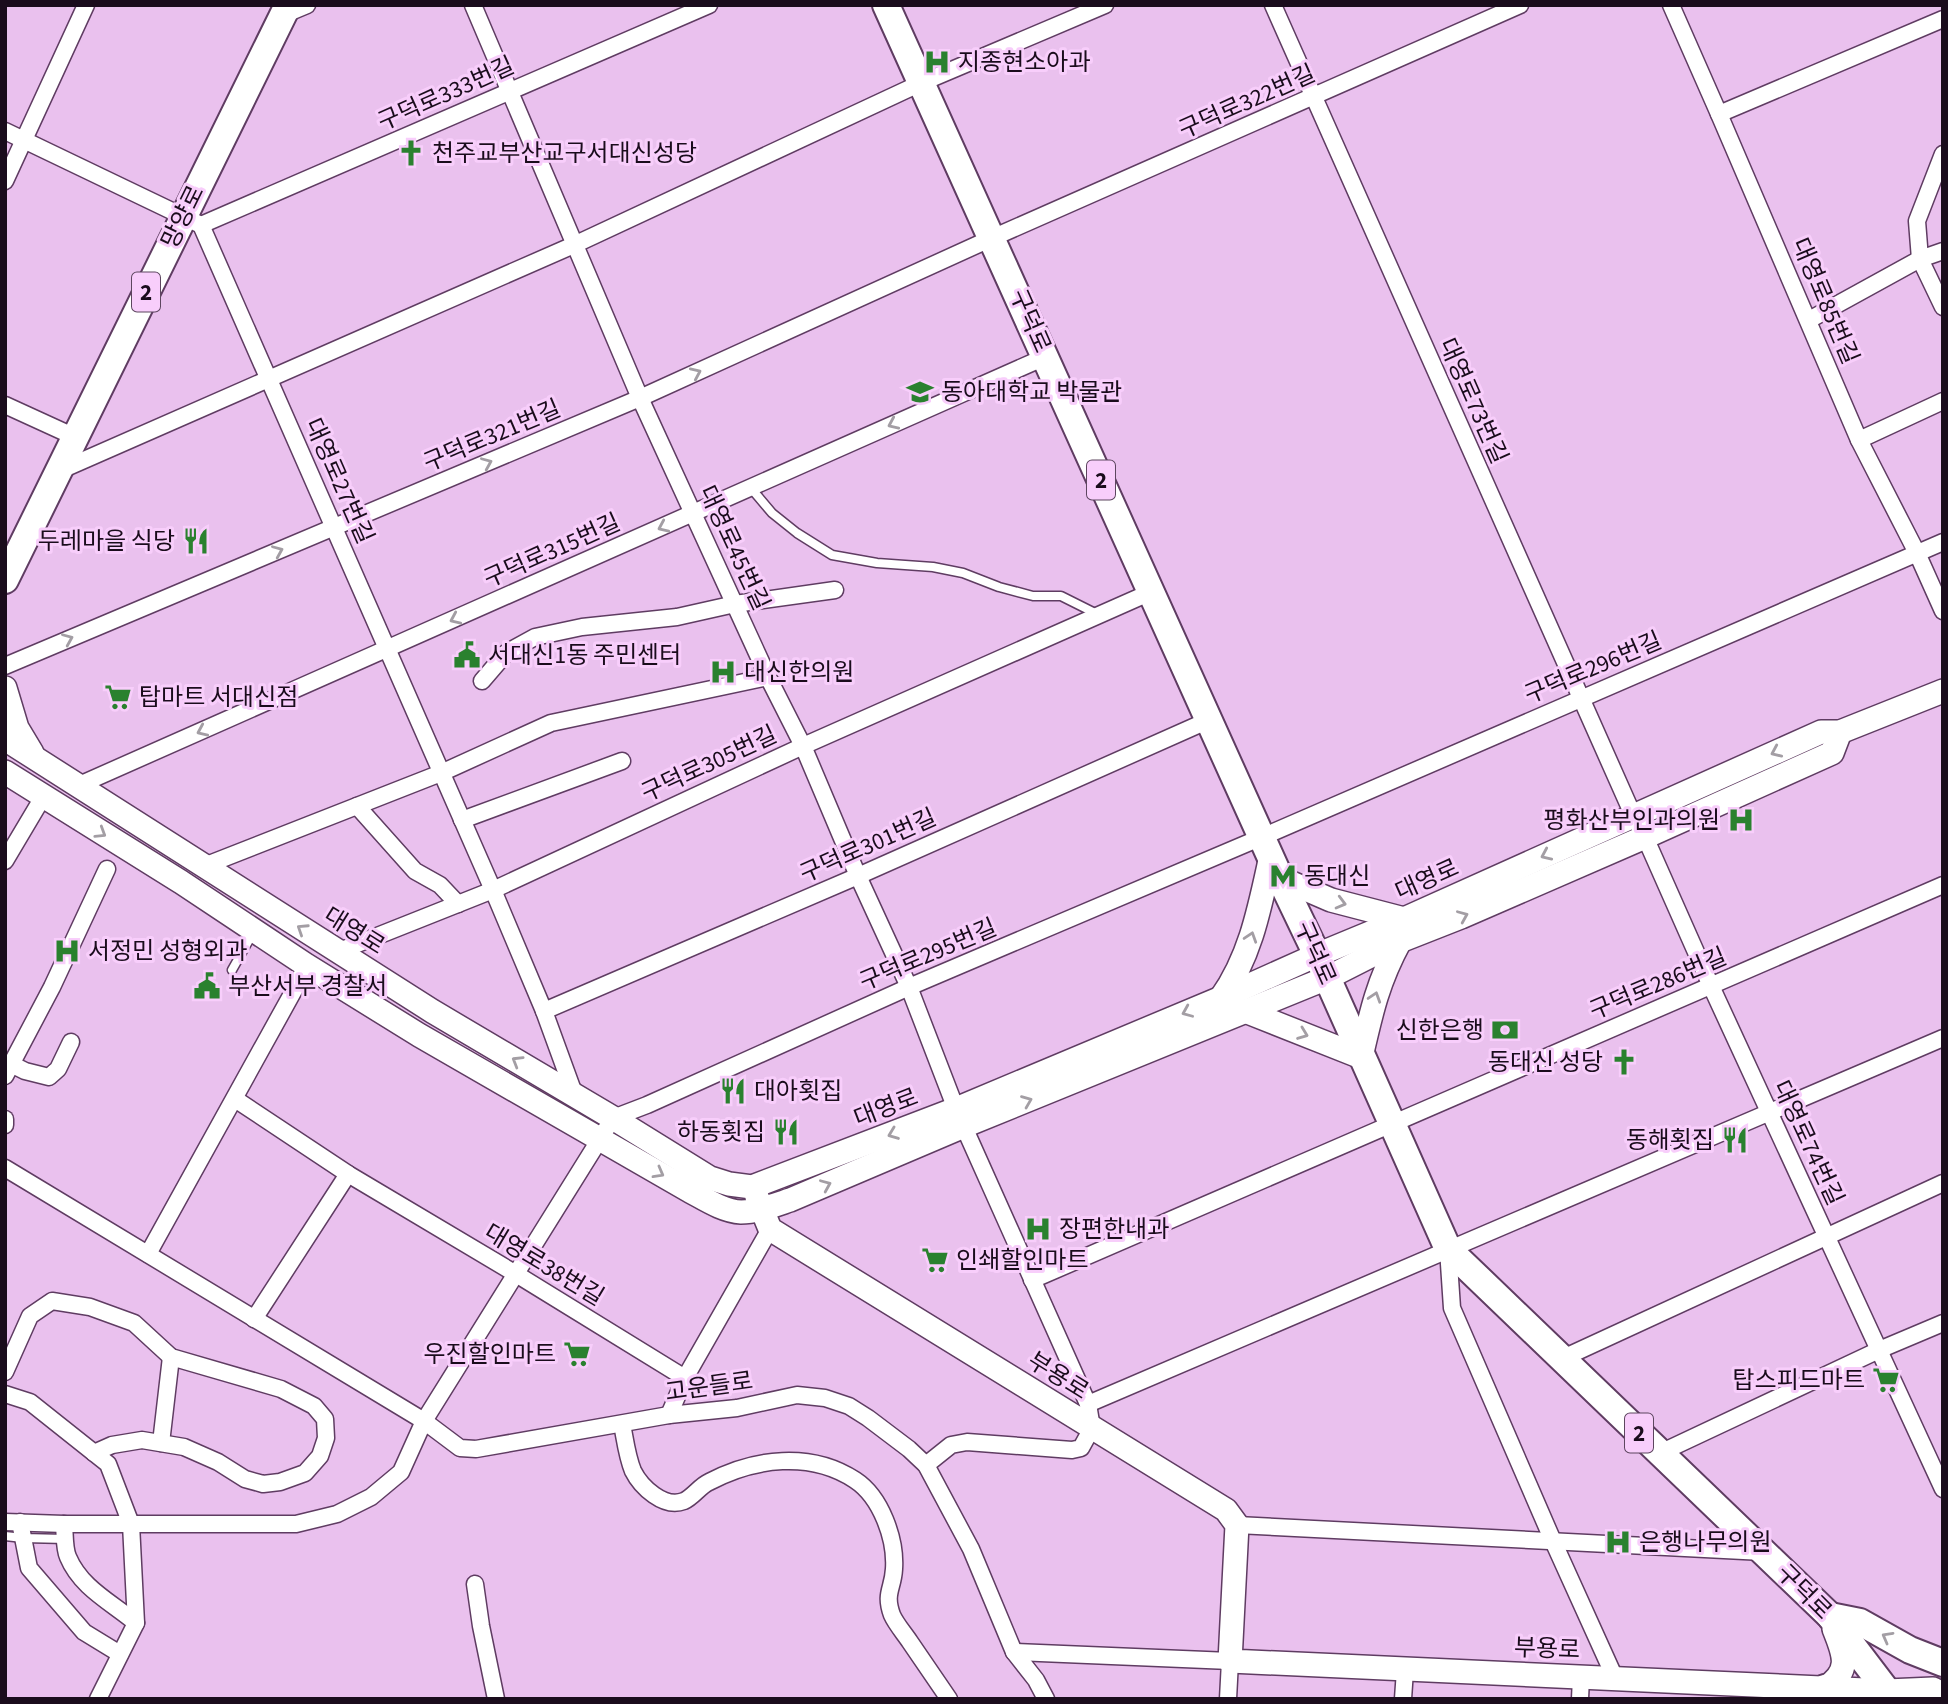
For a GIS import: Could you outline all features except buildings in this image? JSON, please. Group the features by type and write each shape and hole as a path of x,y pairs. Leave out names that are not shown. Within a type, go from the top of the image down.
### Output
{"main road":[{"name":"구덕로","path":"886,5 1448,1249 1830,1616 1887,1695"},
{"name":"망양로","path":"5,580 75,437 193,221 286,10"},
{"path":"5,688 17,728 38,761"},
{"name":"대영로","path":"960,1117 1245,1011 1322,966 1402,930 1633,815 1821,732 1840,732 1943,691"},
{"name":"대영로","path":"1402,930 1461,917 1832,753 1840,732"},
{"name":"대영로","path":"5,739 432,1011 710,1178 729,1184 762,1208"},
{"name":"대영로","path":"6,774 430,1041 716,1204 740,1212 762,1208 1221,998 1322,966"},
{"path":"1221,998 1244,959 1271,857 1331,900 1402,930 1373,1003 1361,1057 1245,1011"},
{"name":"부용로","path":"762,1208 1092,1428 1219,1505 1237,1525"},
{"path":"1230,1661 1237,1525"},
{"path":"1830,1616 1860,1622 1910,1650 1943,1663"},
{"path":"1830,1616 1844,1654 1843,1670 1836,1682 1834,1693"},
{"name":"부용로","path":"1230,1661 1405,1670 1580,1688 1615,1678 1735,1692 1887,1695 1939,1688"}],"street":[{"path":"5,181 86,5"},
{"path":"286,10 307,5"},
{"name":"대영로45번길","path":"473,5 640,398 768,677 803,746 909,987 960,1117 1088,1404 1092,1428"},
{"name":"구덕로333번길","path":"193,221 709,5"},
{"path":"58,471 576,244 921,83 1105,5"},
{"name":"대영로73번길","path":"1273,5 1633,815"},
{"name":"구덕로322번길","path":"992,238 1520,5"},
{"name":"대영로85번길","path":"1671,5 1859,440 1917,553 1943,611"},
{"path":"1719,114 1943,19"},
{"path":"5,131 193,221"},
{"path":"1943,154 1917,221 1920,260 1943,307"},
{"name":"대영로27번길","path":"193,221 268,377 335,527 493,890 544,1011 575,1096"},
{"name":"구덕로321번길","path":"5,666 640,398 992,238"},
{"path":"1809,320 1920,260 1943,251"},
{"name":"구덕로315번길","path":"77,786 1045,357"},
{"path":"1859,440 1943,401"},
{"path":"5,405 75,437"},
{"name":"구덕로296번길","path":"1271,857 1581,699 1943,542"},
{"path":"482,681 506,653 535,637 582,626 677,617 735,604 835,590"},
{"name":"구덕로305번길","path":"337,951 493,890 803,746 1151,592"},
{"path":"204,866 442,773 551,723 768,677"},
{"name":"구덕로301번길","path":"544,1011 859,876 1209,720"},
{"path":"462,820 622,761"},
{"path":"5,861 43,797"},
{"path":"357,806 415,871 440,885 458,904"},
{"name":"대영로74번길","path":"1633,815 1943,1489"},
{"name":"구덕로295번길","path":"613,1118 909,987 1271,857"},
{"path":"72,1042 58,1069 50,1077 8,1070 52,987 107,869"},
{"name":"구덕로286번길","path":"1032,1279 1943,885"},
{"path":"148,1254 306,965"},
{"path":"1088,1404 1943,1038"},
{"name":"대영로38번길","path":"235,1099 348,1174 685,1378"},
{"path":"120,1654 83,1632 56,1601 29,1568 16,1527 65,1531 131,1524 296,1524 337,1514 371,1497 401,1472 424,1421 613,1118"},
{"path":"5,1119 5,1125"},
{"name":"고운들로","path":"5,1168 424,1421 460,1448 476,1450 669,1415 737,1408 797,1395 825,1398 849,1406 909,1449 926,1465 971,1549 1014,1652 1036,1680 1046,1699"},
{"path":"254,1319 348,1174"},
{"path":"1561,1359 1943,1183"},
{"path":"669,1415 762,1208"},
{"path":"1448,1249 1452,1308 1615,1678"},
{"path":"5,1372 30,1317 52,1301 90,1307 134,1323 171,1357 281,1389 314,1406 325,1419 326,1438 320,1456 305,1473 280,1482 263,1484 245,1479 218,1462 184,1447 142,1440 112,1445 94,1453"},
{"path":"1660,1453 1879,1350 1943,1323"},
{"path":"161,1444 171,1357"},
{"path":"5,1394 30,1402 108,1464 131,1524 136,1623 98,1699"},
{"path":"622,1424 634,1471 647,1489 665,1502 683,1502 707,1483 734,1471 772,1461 804,1460 856,1481 872,1496 886,1522 894,1546 894,1572 888,1595 893,1617 949,1699"},
{"path":"926,1465 951,1445 967,1442 1072,1450 1082,1448 1092,1428"},
{"path":"1237,1525 1763,1552"},
{"path":"65,1531 67,1556 89,1589 136,1623"},
{"path":"475,1584 496,1699"},
{"name":"부용로","path":"1014,1652 1230,1661"},
{"path":"1228,1699 1230,1661"},
{"path":"1403,1699 1405,1670"}],"lane":[{"path":"750,487 772,513 832,555 963,573 1033,596 1061,596 1099,615"},
{"path":"232,970 254,931"},
{"path":"5,1536 16,1527"}],"place":[{"name":"지종현소아과","path":"937,62"},
{"name":"천주교부산교구서대신성당","path":"411,153"},
{"name":"동아대학교 박물관","path":"920,392"},
{"name":"두레마을 식당","path":"196,541"},
{"name":"서대신1동 주민센터","path":"467,655"},
{"name":"대신한의원","path":"723,672"},
{"name":"탑마트 서대신점","path":"118,697"},
{"name":"평화산부인과의원","path":"1741,820"},
{"name":"동대신","path":"1283,876"},
{"name":"서정민 성형외과","path":"67,951"},
{"name":"부산서부 경찰서","path":"207,986"},
{"name":"신한은행","path":"1505,1030"},
{"name":"동대신 성당","path":"1624,1062"},
{"name":"대아횟집","path":"733,1091"},
{"name":"하동횟집","path":"786,1132"},
{"name":"동해횟집","path":"1735,1140"},
{"name":"장편한내과","path":"1038,1229"},
{"name":"인쇄할인마트","path":"935,1260"},
{"name":"우진할인마트","path":"577,1354"},
{"name":"탑스피드마트","path":"1886,1380"},
{"name":"은행나무의원","path":"1618,1542"}]}
